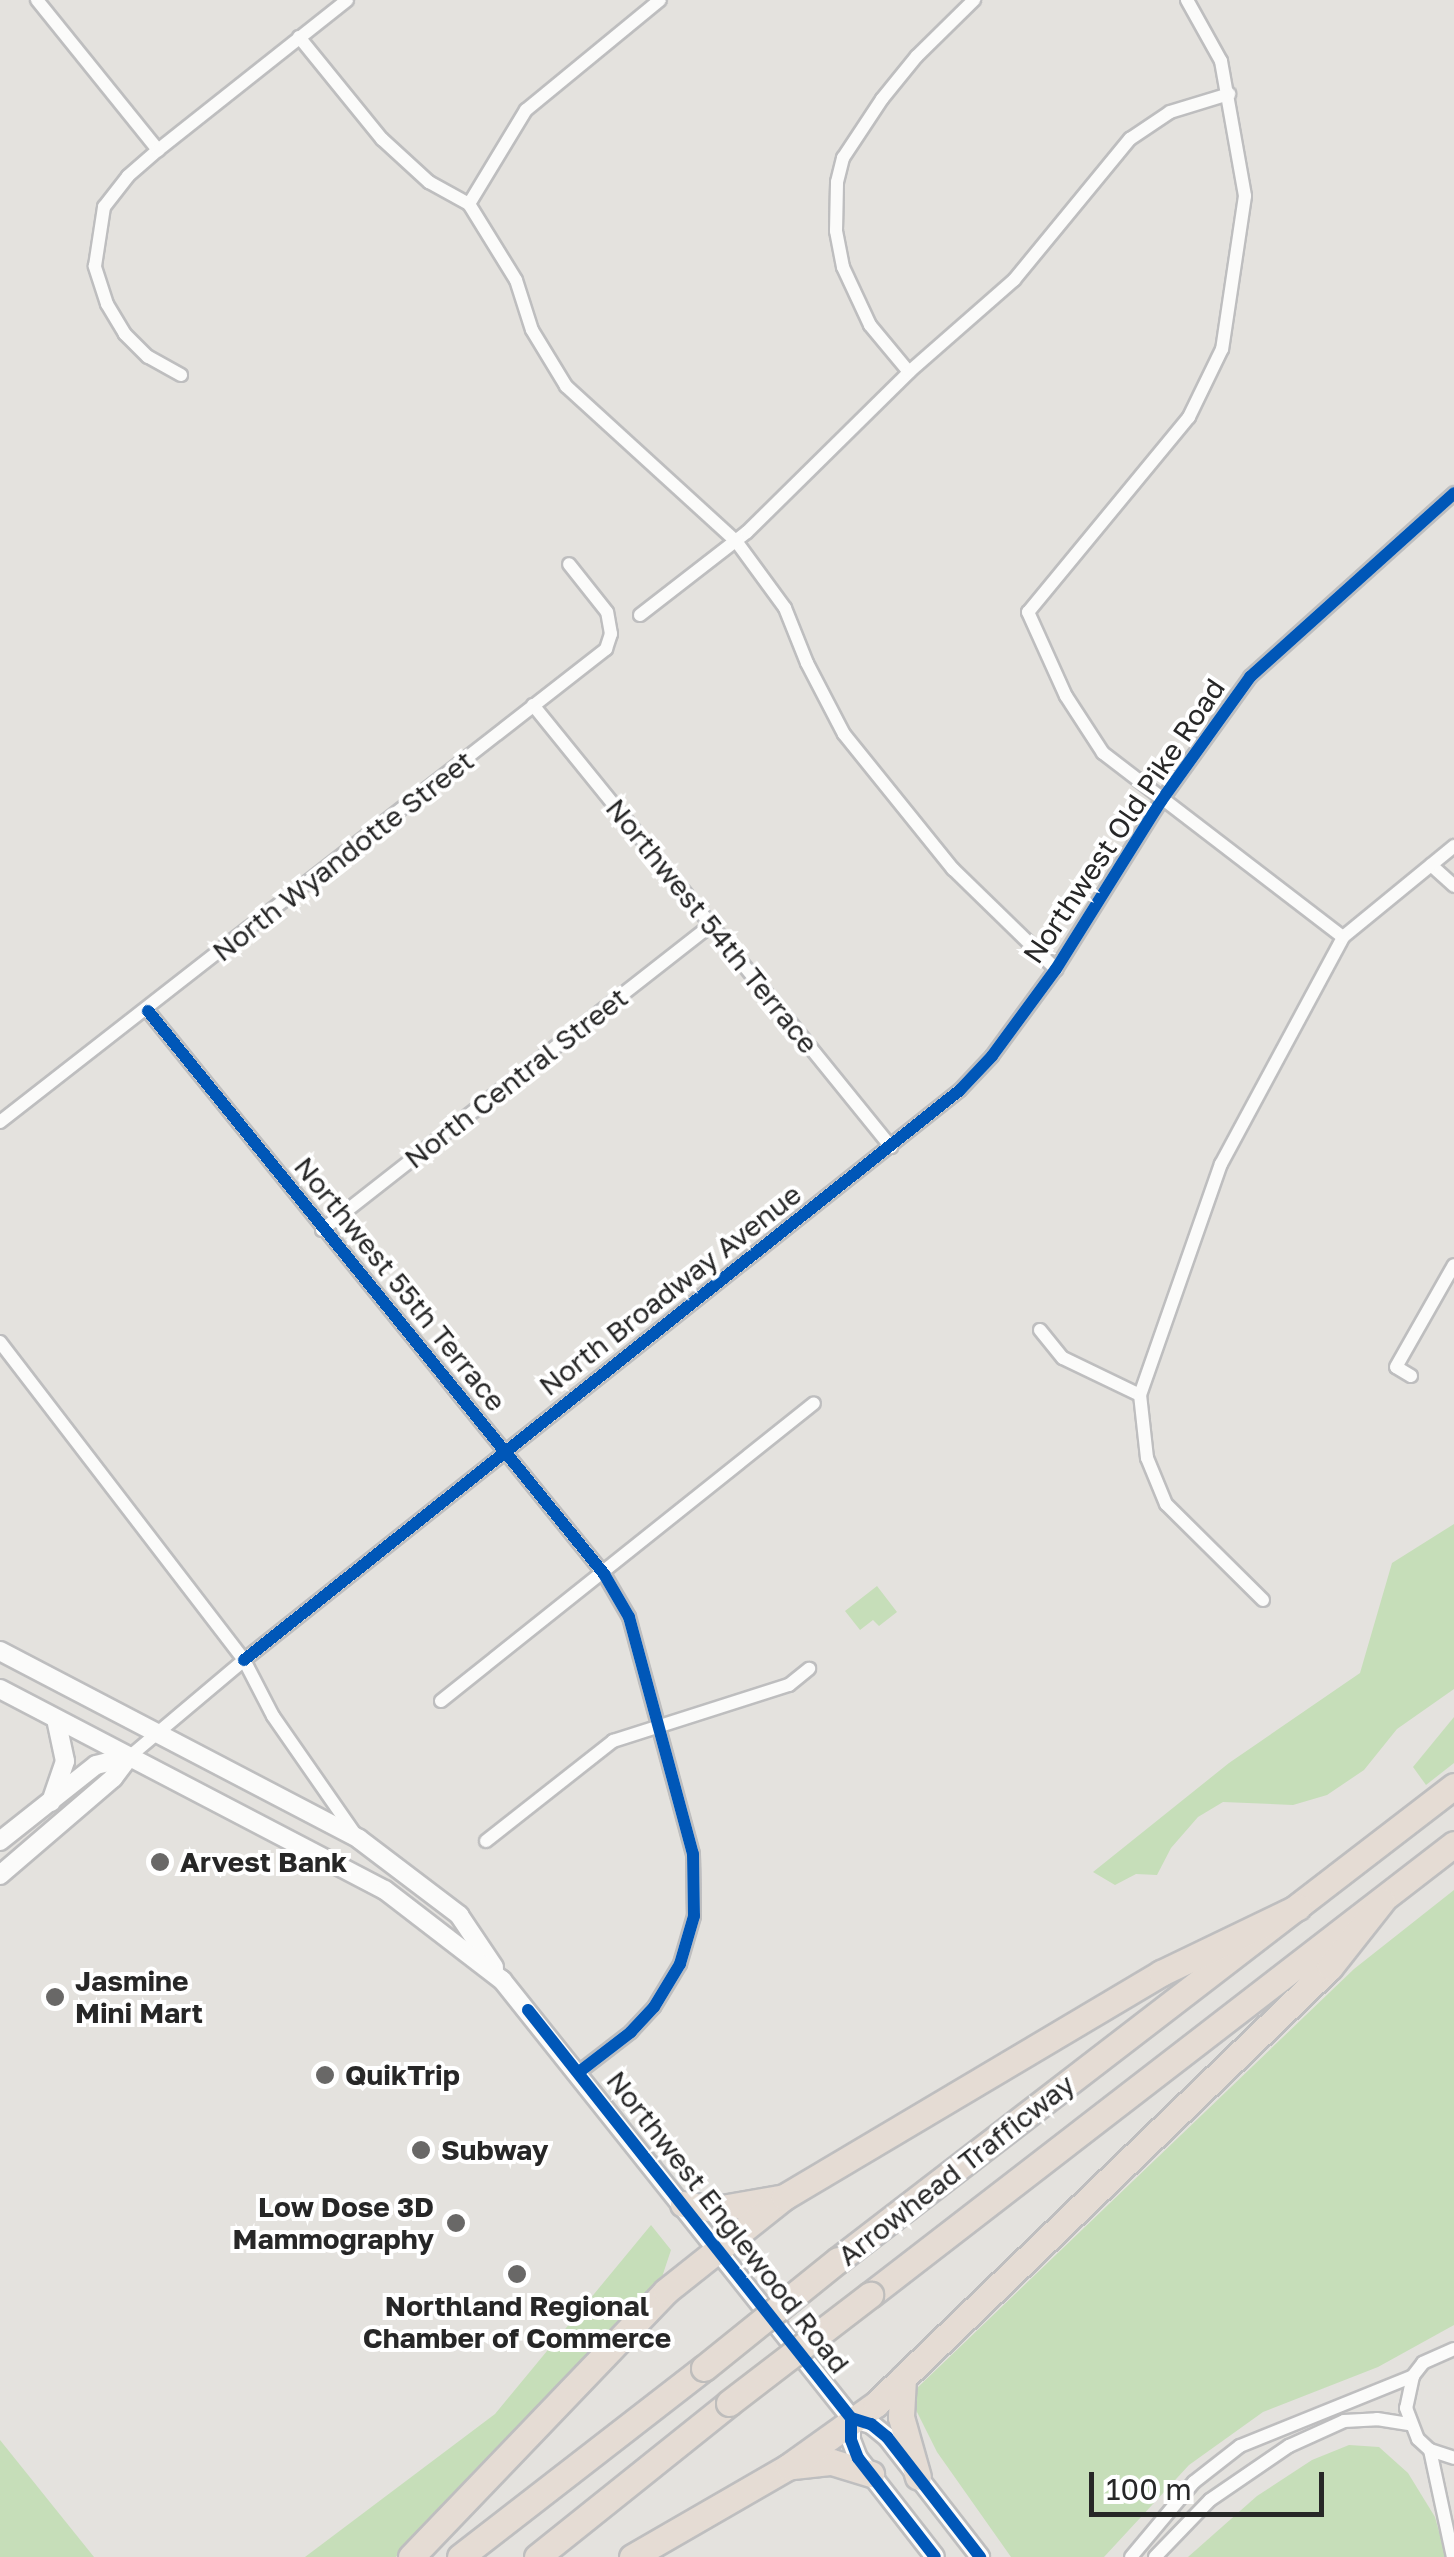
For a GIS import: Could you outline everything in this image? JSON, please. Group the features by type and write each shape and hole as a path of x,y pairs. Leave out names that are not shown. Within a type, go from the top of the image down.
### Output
{"highway":[{"name":"Arrowhead Trafficway","path":"460,2557 838,2260 1454,1786"},
{"name":"Arrowhead Trafficway","path":"537,2557 729,2403 1454,1844"},
{"path":"632,2557 788,2467 851,2418 876,2404 1330,1966 1382,1902"},
{"path":"411,2557 666,2290 784,2197 1162,1973 1298,1907"},
{"path":"683,2204 716,2210 784,2197"},
{"path":"903,2378 901,2417 918,2477"},
{"path":"788,2467 832,2462 871,2474"}],"main road":[{"name":"Northwest Englewood Road","path":"0,1650 359,1839 459,1915 502,1980 851,2418 871,2424 887,2436 980,2557"},
{"name":"Northwest Englewood Road","path":"0,1689 384,1890 502,1980"},
{"path":"51,1802 65,1760 56,1719"},
{"name":"North Broadway Avenue","path":"0,1841 96,1765 129,1757"},
{"name":"North Broadway Avenue","path":"0,1874 113,1778 129,1757"},
{"name":"Northwest Englewood Road","path":"851,2418 851,2440 871,2474 936,2557"}],"street":[{"path":"36,0 158,150"},
{"path":"181,375 148,358 125,334 107,304 95,266 104,207 128,176 158,150 347,0"},
{"path":"469,204 526,110 660,0"},
{"path":"909,372 870,325 843,268 836,231 837,182 843,158 882,98 917,56 974,0"},
{"path":"1187,0 1212,40 1229,94 1246,196 1231,309 1216,366 1189,417 1028,612 1083,725 1103,752 1161,801 1343,938"},
{"path":"300,37 382,139 429,182 469,204 516,280 532,330 566,386 736,542 785,608 807,663 844,734 953,868 1056,969"},
{"path":"640,615 736,542 909,372 1014,280 1130,139 1170,112 1229,94"},
{"name":"Northwest Old Pike Road","path":"892,1146 992,1056 1056,969 1161,801 1250,676 1454,493"},
{"name":"North Wyandotte Street","path":"0,1122 606,649 610,640 607,612 569,564"},
{"name":"Northwest 54th Terrace","path":"533,705 892,1146"},
{"path":"1263,1600 1166,1504 1147,1458 1140,1396 1222,1164 1343,938 1454,846"},
{"path":"1431,865 1454,886"},
{"name":"North Central Street","path":"322,1230 710,925"},
{"name":"Northwest 55th Terrace","path":"148,1010 322,1230 604,1574 628,1617 693,1854 694,1916 680,1964 654,2007 631,2032 579,2072"},
{"name":"North Broadway Avenue","path":"129,1757 244,1660 892,1146"},
{"path":"1412,1376 1396,1367 1454,1265"},
{"path":"1040,1330 1063,1358 1140,1396"},
{"path":"0,1342 244,1660 273,1716 321,1792 359,1839"},
{"path":"441,1701 814,1402"},
{"path":"486,1841 613,1742 658,1725 710,1714 790,1685 809,1669"},
{"path":"1130,2557 1194,2482 1264,2433 1413,2376 1438,2353 1454,2349"},
{"path":"1413,2376 1406,2408 1410,2424 1430,2450 1452,2557"},
{"path":"1155,2557 1210,2500 1260,2464 1320,2430 1363,2419 1410,2424"},
{"path":"1430,2450 1454,2458"},
{"path":"1194,2482 1210,2500"}],"green space":[{"path":"1454,1524 1454,1689 1397,1729 1364,1770 1327,1795 1293,1805 1223,1802 1198,1817 1171,1848 1157,1875 1136,1874 1115,1885 1093,1872 1229,1763 1360,1673 1392,1563"},
{"path":"877,1586 897,1612 879,1626 873,1620 860,1630 845,1611"},
{"path":"1454,1717 1454,1763 1426,1785 1413,1767"},
{"path":"1454,1890 1454,2325 1378,2367 1263,2412 1189,2465 1104,2557 1011,2557 937,2452 916,2410 915,2390 1354,1969"},
{"path":"651,2225 671,2250 662,2277 396,2557 305,2557 495,2414"},
{"path":"0,2440 94,2557 0,2557"},
{"path":"1349,2445 1379,2447 1408,2473 1435,2517 1446,2557 1188,2557 1257,2496 1312,2460"}],"cycle path":[{"path":"244,1660 960,1090 992,1056 1056,969 1161,801 1250,677 1454,493"},
{"path":"148,1011 604,1574 629,1617 693,1854 694,1916 680,1964 654,2007 631,2032 579,2072"},
{"path":"528,2010 851,2418 871,2424 887,2437 980,2557"},
{"path":"851,2418 851,2440 858,2458 935,2557"}],"place":[{"name":"Arvest Bank","path":"160,1862"},
{"name":"Jasmine Mini Mart","path":"55,1997"},
{"name":"QuikTrip","path":"325,2075"},
{"name":"Subway","path":"421,2150"},
{"name":"Low Dose 3D Mammography","path":"456,2223"},
{"name":"Northland Regional Chamber of Commerce","path":"517,2274"}]}
